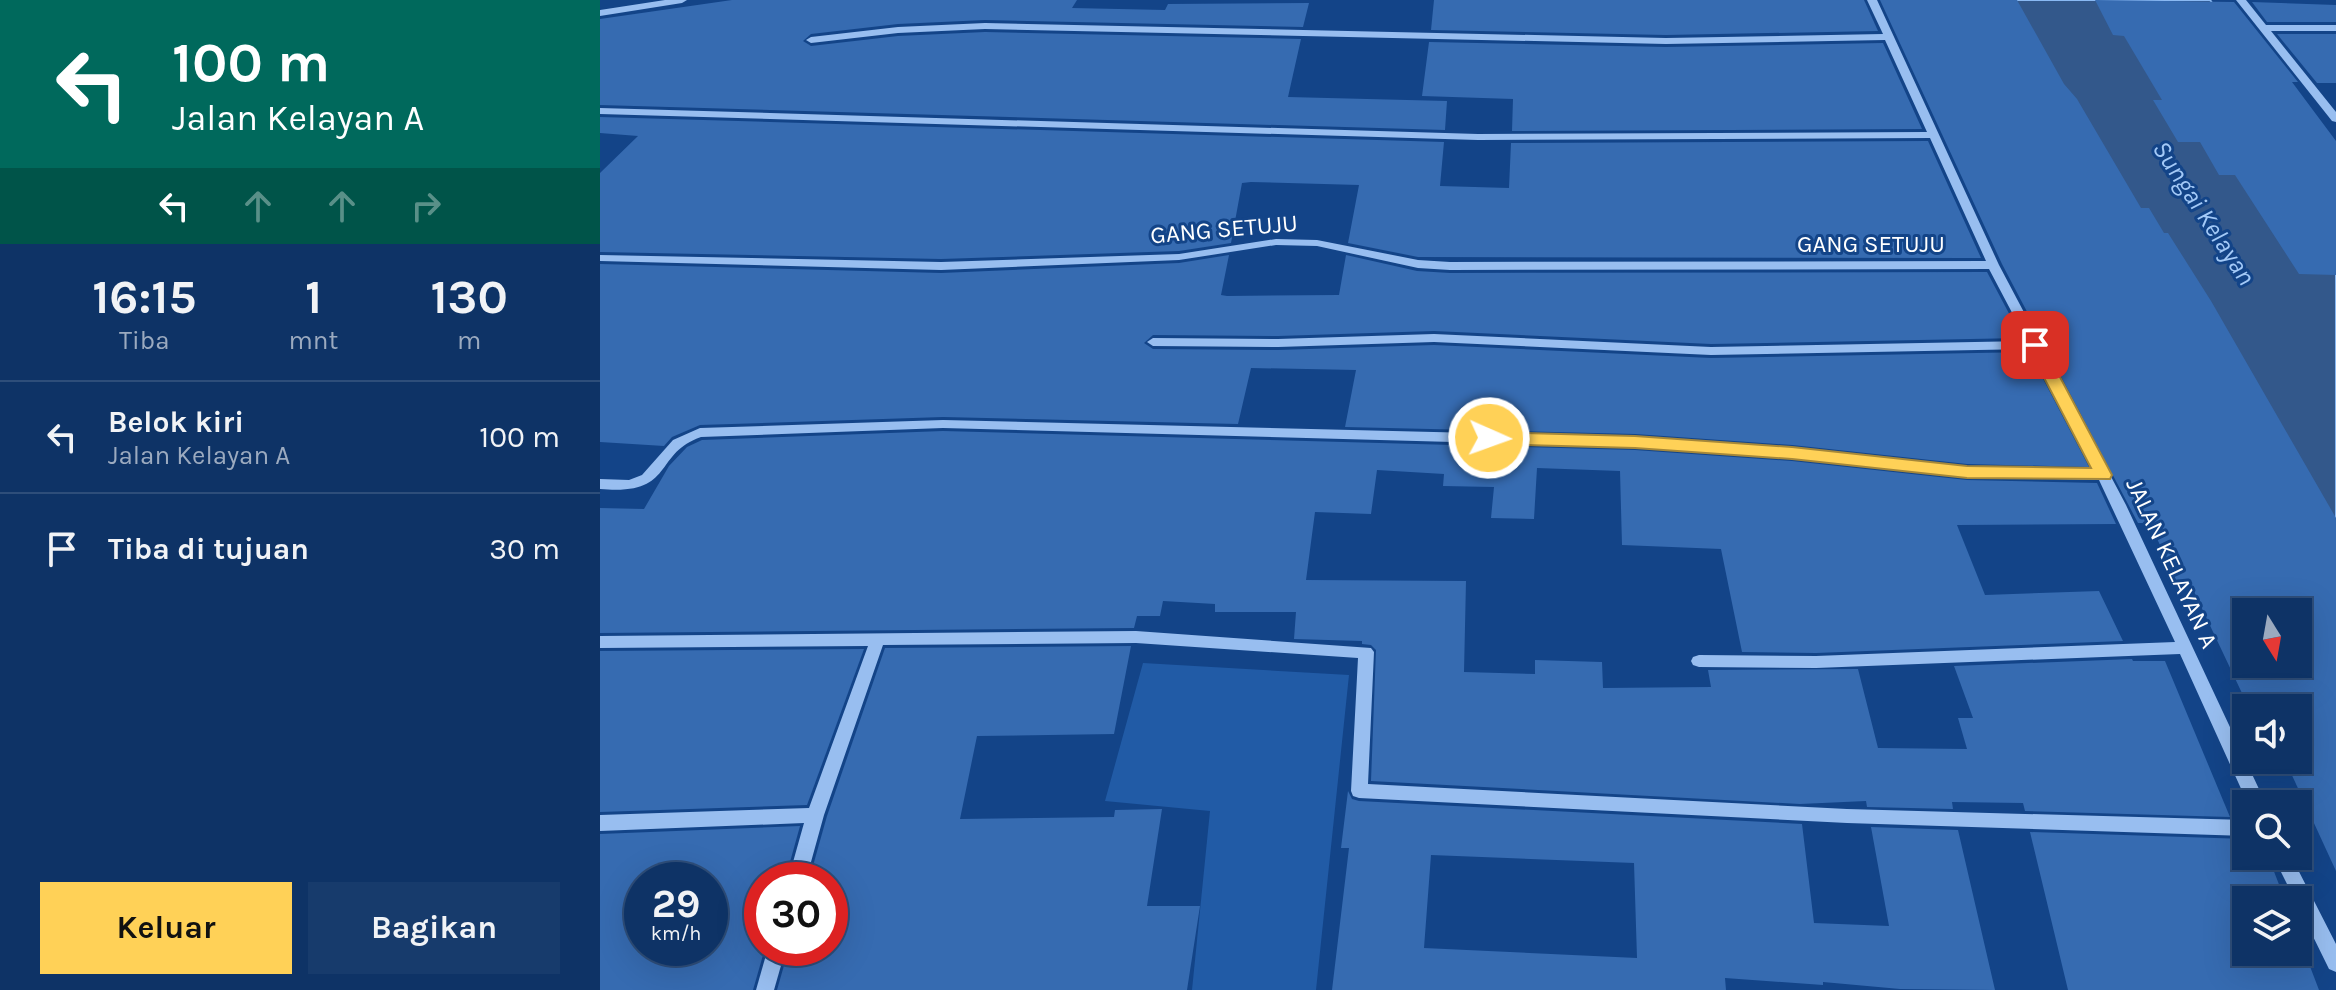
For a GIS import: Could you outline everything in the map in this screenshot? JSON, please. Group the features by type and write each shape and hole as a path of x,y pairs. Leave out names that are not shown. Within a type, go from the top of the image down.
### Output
{"street":[{"path":"600,13 682,0"},
{"name":"JALAN KELAYAN A","path":"1872,0 1993,265 2103,475 2251,790"},
{"path":"2241,0 2336,119"},
{"path":"811,40 898,30 985,26 1666,41 1888,37"},
{"path":"2266,28 2336,28"},
{"path":"600,111 1478,137 1933,135"},
{"name":"GANG SETUJU","path":"600,258 941,266 1179,257 1276,242 1317,243 1418,264 1450,266 1993,265"},
{"path":"1153,342 1434,338 1711,351 2035,345"},
{"path":"600,484 629,485 644,480 679,440 700,433 943,424 1635,442 1792,453 1967,472 2103,475"},
{"path":"600,642 1136,637 1366,652 1359,791 1847,816 2232,828"},
{"path":"802,862 815,815 878,638"},
{"path":"1699,661 1831,661 2186,648"},
{"path":"600,823 815,815"},
{"path":"2289,870 2336,963"},
{"path":"765,990 772,966"}],"shaded area":[{"path":"1143,663 1349,675 1316,990 1192,990 1210,811 1105,801"}],"water":[{"name":"Sungai Kelayan","path":"1912,0 2210,0 2336,180 2336,802 2312,743 2312,694 2298,694 2298,678 2312,678 2312,598 2238,598"}],"building":[{"path":"732,0 1077,0 1072,8 1165,10 1168,4 1309,3 1303,27 985,20 898,24 811,34 803,41 811,46 898,36 985,32 1301,39 1288,97 1447,101 1445,130 600,105 600,19"},
{"path":"1434,0 1864,0 1878,31 1666,35 1431,30"},
{"path":"1880,0 2017,0 2064,84 2077,99 2141,208 2149,208 2164,233 2168,233 2211,301 2336,518 2336,871 2312,819 2312,790 2299,790 2291,774 2312,774 2312,694 2242,694 2235,678 2312,678 2312,598 2232,598 2232,672 2189,581 2178,585 2150,523 2138,523 2002,264"},
{"path":"2095,0 2234,2 2298,82 2292,82 2336,141 2336,275 2299,274 2235,175 2219,175 2200,142 2178,142 2153,100 2162,100 2124,36 2113,35"},
{"path":"2252,2 2336,5 2336,22 2267,22"},
{"path":"2277,34 2336,34 2336,83 2317,83"},
{"path":"1429,42 1666,47 1883,43 1922,129 1512,131 1513,99 1422,96"},
{"path":"600,117 1444,142 1440,186 1509,188 1511,143 1928,141 1981,258 1418,257 1348,243 1359,185 1251,182 1242,183 1231,243 1179,251 941,259 600,252 600,173 638,136 600,133"},
{"path":"1229,255 1221,295 1227,296 1339,295 1346,255 1417,271 1450,273 1987,272 2022,338 1711,344 1434,331 1278,336 1153,335 1144,343 1153,349 1278,350 1434,345 1711,358 2029,352 2089,467 1967,464 1792,445 1635,434 1345,427 1356,370 1251,368 1238,424 943,417 700,425 672,437 664,446 600,442 600,264 941,273 1179,263"},
{"path":"943,431 1635,450 1792,461 1967,480 2097,483 2116,524 1957,525 1985,595 2099,591 2123,641 1816,653 1742,652 1721,549 1622,545 1620,471 1537,468 1534,519 1491,518 1494,487 1443,486 1444,474 1377,470 1371,514 1315,512 1306,580 1466,581 1464,672 1535,674 1535,660 1602,662 1603,688 1711,687 1708,670 1858,669 1878,748 1967,749 1958,718 1973,718 1954,666 2132,659 2165,661 2230,817 2025,811 2023,803 1952,802 1953,809 1867,807 1866,801 1800,804 1371,781 1376,650 1371,645 1362,644 1362,641 1294,639 1296,612 1215,612 1215,604 1163,601 1160,616 1137,616 1134,628 600,633 600,508 644,509 669,466 687,447 702,440"},
{"path":"1131,646 1114,734 977,736 960,819 1114,817 1115,810 1162,809 1147,906 1200,906 1187,990 777,990 784,966 848,966 848,862 814,862 885,648"},
{"path":"864,649 807,805 600,812 600,651"},
{"path":"1348,791 1352,799 1359,801 1802,824 1814,923 1889,926 1871,827 1958,830 1995,990 1900,989 1725,978 1726,990 1332,990 1349,848 1341,848","holes":["1431,855 1634,863 1637,958 1424,948"]},
{"path":"800,826 790,862 744,862 744,966 760,966 753,990 600,990 600,834"},
{"path":"2030,832 2232,839 2232,870 2273,870 2280,886 2232,886 2232,966 2310,966 2319,990 2068,990"}],"route":[{"path":"1489,438 1635,442 1792,453 1967,472 2103,475 2035,345"}]}
